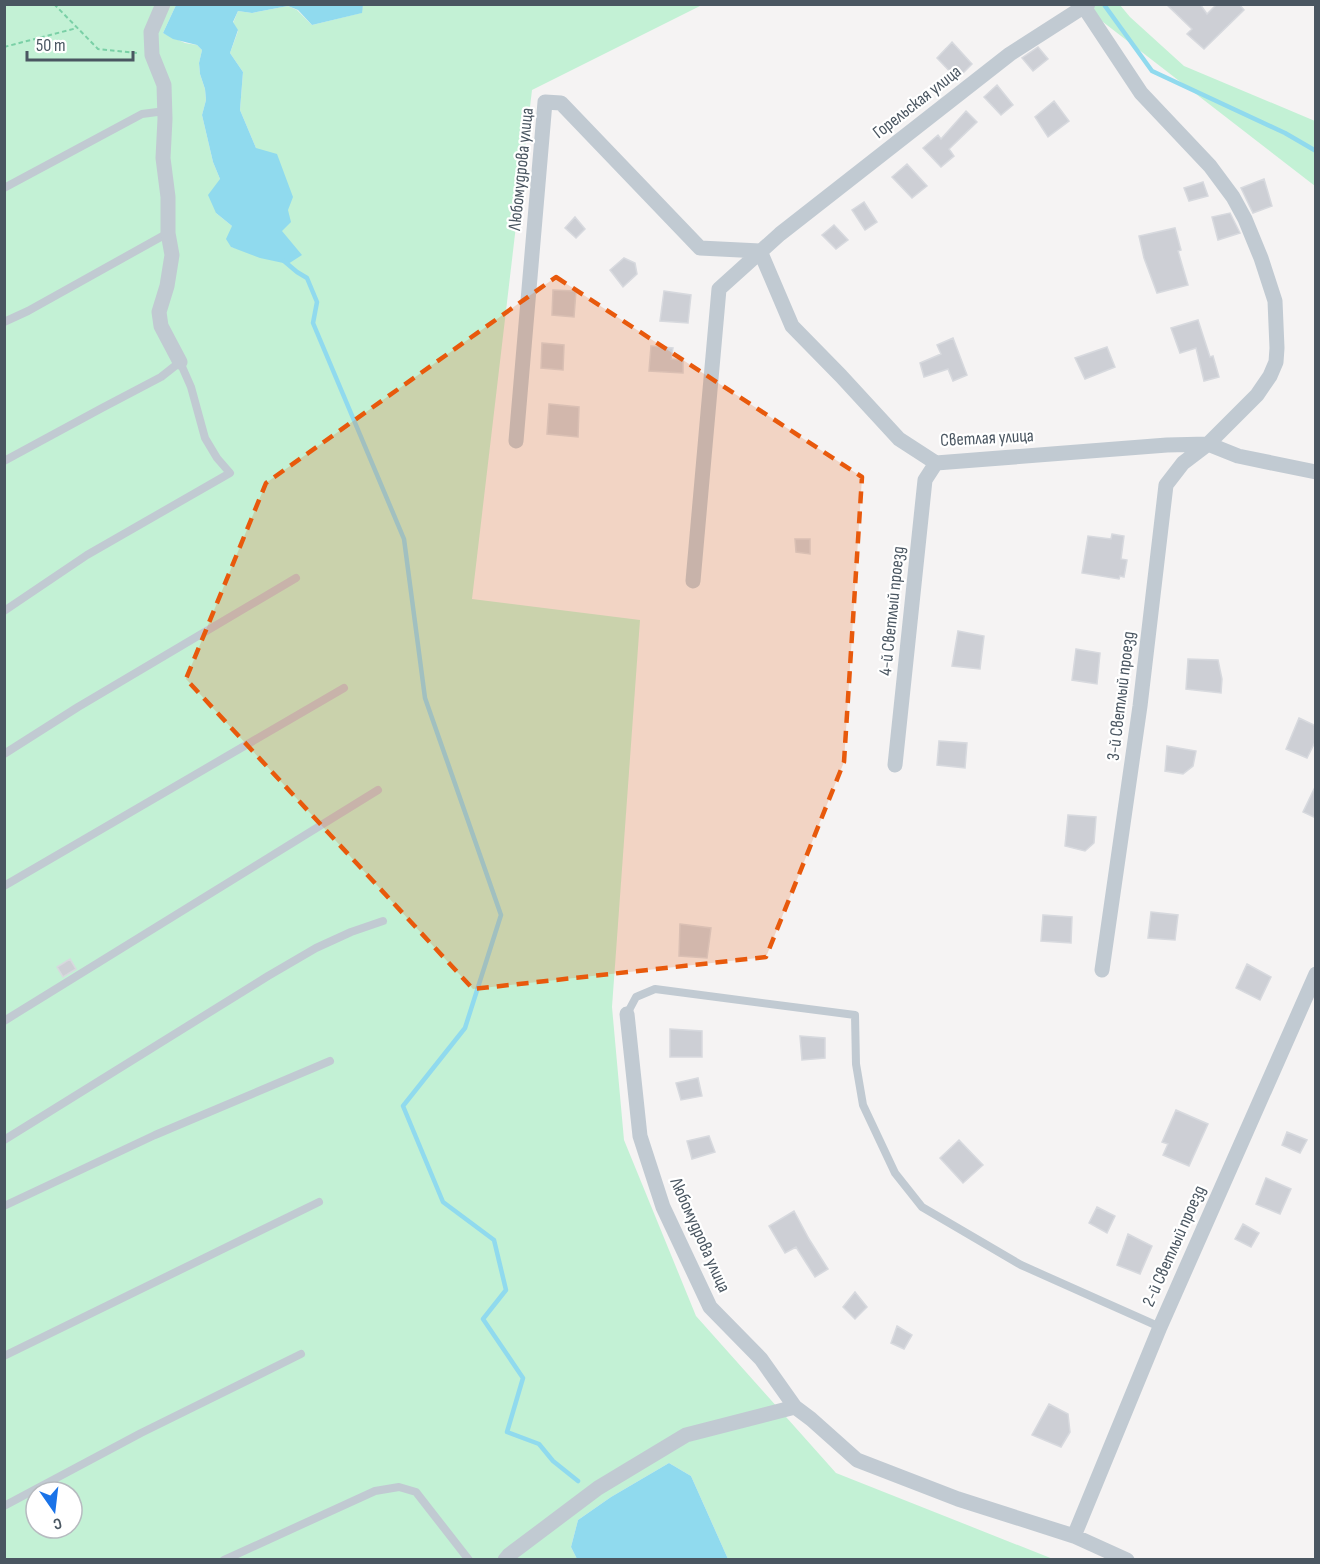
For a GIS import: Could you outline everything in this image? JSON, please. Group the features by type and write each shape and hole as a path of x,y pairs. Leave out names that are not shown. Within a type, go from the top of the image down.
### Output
{"street":[{"path":"163,4 151,32 152,55 164,85 163,158 168,197 168,233 172,255 167,286 159,312 161,326 180,363"},
{"name":"Горельская улица","path":"693,581 719,290 780,234 1010,54 1086,6 1141,93 1210,166 1233,197 1262,258 1275,301"},
{"name":"Любомудрова улица","path":"516,441 545,102 561,103 700,248 760,251"},
{"name":"Светлая улица","path":"760,251 792,326 899,439 936,463 1167,445 1208,444 1238,456 1316,472"},
{"name":"3-й Светлый проезд","path":"1102,970 1140,706 1166,485 1183,463 1208,444 1257,395 1270,376 1276,362 1275,301"},
{"name":"4-й Светлый проезд","path":"895,765 925,480 936,463"},
{"name":"2-й Светлый проезд","path":"1074,1536 1160,1327 1316,975"},
{"name":"Любомудрова улица","path":"627,1014 640,1136 663,1207 710,1307 761,1359 795,1407 857,1460 958,1499 1074,1536 1128,1560"},
{"path":"506,1560 509,1555 598,1488 686,1435 795,1407"}],"lane":[{"path":"4,188 142,114 165,111"},
{"path":"4,322 168,233"},
{"path":"4,461 161,377 180,363 191,387 205,438 217,458 230,473 87,555 4,611"},
{"path":"4,754 78,707 296,578"},
{"path":"4,886 344,688"},
{"path":"4,1021 378,790"},
{"path":"4,1140 237,994 316,948 383,921"},
{"path":"627,1014 636,997 655,989 855,1015 856,1064 863,1105 895,1173 922,1207 1021,1265 1160,1327"},
{"path":"4,1206 155,1135 330,1061"},
{"path":"4,1356 319,1202"},
{"path":"4,1506 141,1433 301,1354"},
{"path":"224,1560 375,1491 399,1487 416,1492 469,1560"}],"path":[{"path":"54,4 98,49 152,55"},
{"path":"4,47 77,28"}],"highlighted area":[{"path":"556,277 862,477 844,762 766,957 473,989 186,679 266,483"}],"green space":[{"path":"5,5 176,5 163,33 185,43 197,45 202,50 199,63 206,100 202,115 213,162 220,179 216,213 232,226 231,247 242,250 282,231 256,148 240,110 243,72 230,53 238,31 233,23 238,11 252,13 288,6 297,10 312,25 361,13 363,5 702,5 532,90 472,599 640,620 612,1007 624,1140 696,1316 836,1473 1053,1559 728,1559 691,1476 669,1463 611,1497 578,1520 571,1547 577,1559 5,1560"},
{"path":"1081,5 1120,5 1184,66 1315,121 1315,186"}],"water":[{"path":"176,5 363,5 362,13 312,25 298,10 288,6 252,13 238,11 233,22 238,30 230,53 243,72 240,110 256,148 277,154 293,197 288,210 291,222 282,231 302,255 288,264 260,258 231,247 226,239 232,226 216,213 208,195 220,179 213,162 202,115 206,100 199,63 202,50 197,45 173,39 163,33"},
{"path":"669,1463 691,1476 728,1559 577,1559 571,1547 578,1520 611,1497"}],"building":[{"path":"1166,4 1200,4 1207,14 1217,4 1239,4 1244,10 1204,49 1187,34 1192,29"},
{"path":"952,42 972,64 957,79 937,58"},
{"path":"1038,47 1048,59 1033,71 1022,58"},
{"path":"997,85 1013,105 1001,115 984,97"},
{"path":"1054,101 1069,121 1048,137 1035,117"},
{"path":"966,111 977,122 949,149 954,156 941,167 923,148 938,135 941,139"},
{"path":"907,164 927,186 912,198 892,177"},
{"path":"1264,179 1272,206 1253,213 1241,188"},
{"path":"1203,182 1208,196 1189,201 1184,188"},
{"path":"864,202 877,222 865,230 852,210"},
{"path":"1230,213 1240,233 1218,240 1212,217"},
{"path":"575,217 585,229 576,238 565,228"},
{"path":"834,225 848,240 836,249 822,235"},
{"path":"1175,228 1181,250 1178,251 1188,285 1157,293 1144,258 1139,236"},
{"path":"624,258 635,263 637,274 623,287 610,270"},
{"path":"553,290 576,291 574,317 552,315"},
{"path":"664,291 691,295 688,323 660,321"},
{"path":"1198,320 1219,377 1204,381 1196,348 1180,353 1171,328"},
{"path":"953,338 967,375 953,381 948,369 924,377 920,363 941,354 937,345"},
{"path":"542,343 564,345 563,370 541,368"},
{"path":"651,346 673,348 671,359 683,360 683,373 649,371"},
{"path":"1107,347 1115,367 1085,379 1075,358"},
{"path":"549,404 579,407 578,437 547,434"},
{"path":"1112,534 1124,536 1121,559 1127,560 1124,577 1120,576 1119,579 1082,573 1088,536 1111,539"},
{"path":"795,539 810,539 810,554 796,552"},
{"path":"958,631 984,636 980,669 952,666"},
{"path":"1076,649 1100,653 1097,684 1072,680"},
{"path":"1188,659 1218,660 1222,679 1221,693 1186,689"},
{"path":"1299,718 1316,726 1316,740 1307,758 1286,749"},
{"path":"939,741 967,743 965,768 937,765"},
{"path":"1167,746 1196,751 1193,766 1183,774 1165,771"},
{"path":"1316,785 1316,818 1303,812"},
{"path":"1068,815 1096,817 1094,843 1085,851 1065,846"},
{"path":"1151,912 1178,915 1175,940 1148,938"},
{"path":"1043,915 1072,917 1071,943 1041,941"},
{"path":"680,924 711,928 707,958 679,956"},
{"path":"70,959 76,969 63,977 57,967"},
{"path":"1247,964 1271,977 1260,1000 1236,988"},
{"path":"670,1029 702,1031 702,1057 670,1057"},
{"path":"800,1036 825,1038 825,1058 802,1060"},
{"path":"698,1078 702,1096 681,1100 676,1083"},
{"path":"1176,1110 1208,1124 1189,1166 1163,1155 1168,1144 1162,1142"},
{"path":"1287,1132 1307,1140 1300,1153 1282,1145"},
{"path":"709,1136 715,1152 692,1159 687,1141"},
{"path":"959,1140 983,1165 963,1183 940,1158"},
{"path":"1266,1178 1291,1189 1280,1214 1256,1204"},
{"path":"1097,1207 1115,1216 1107,1233 1089,1223"},
{"path":"794,1211 828,1269 815,1277 796,1247 785,1253 769,1226"},
{"path":"1243,1224 1259,1233 1251,1247 1235,1239"},
{"path":"1128,1234 1152,1246 1140,1274 1117,1265"},
{"path":"855,1292 867,1307 855,1319 843,1307"},
{"path":"897,1326 912,1335 904,1349 891,1343"},
{"path":"1049,1404 1068,1414 1070,1432 1061,1447 1032,1435"}],"waterway":[{"path":"1105,6 1152,71 1285,133 1316,151"},
{"path":"284,261 307,278 317,302 313,323 404,539 425,698 501,915 465,1028 403,1106 443,1202 494,1240 506,1290 483,1319 523,1378 507,1432 539,1444 553,1461 578,1481"}]}
